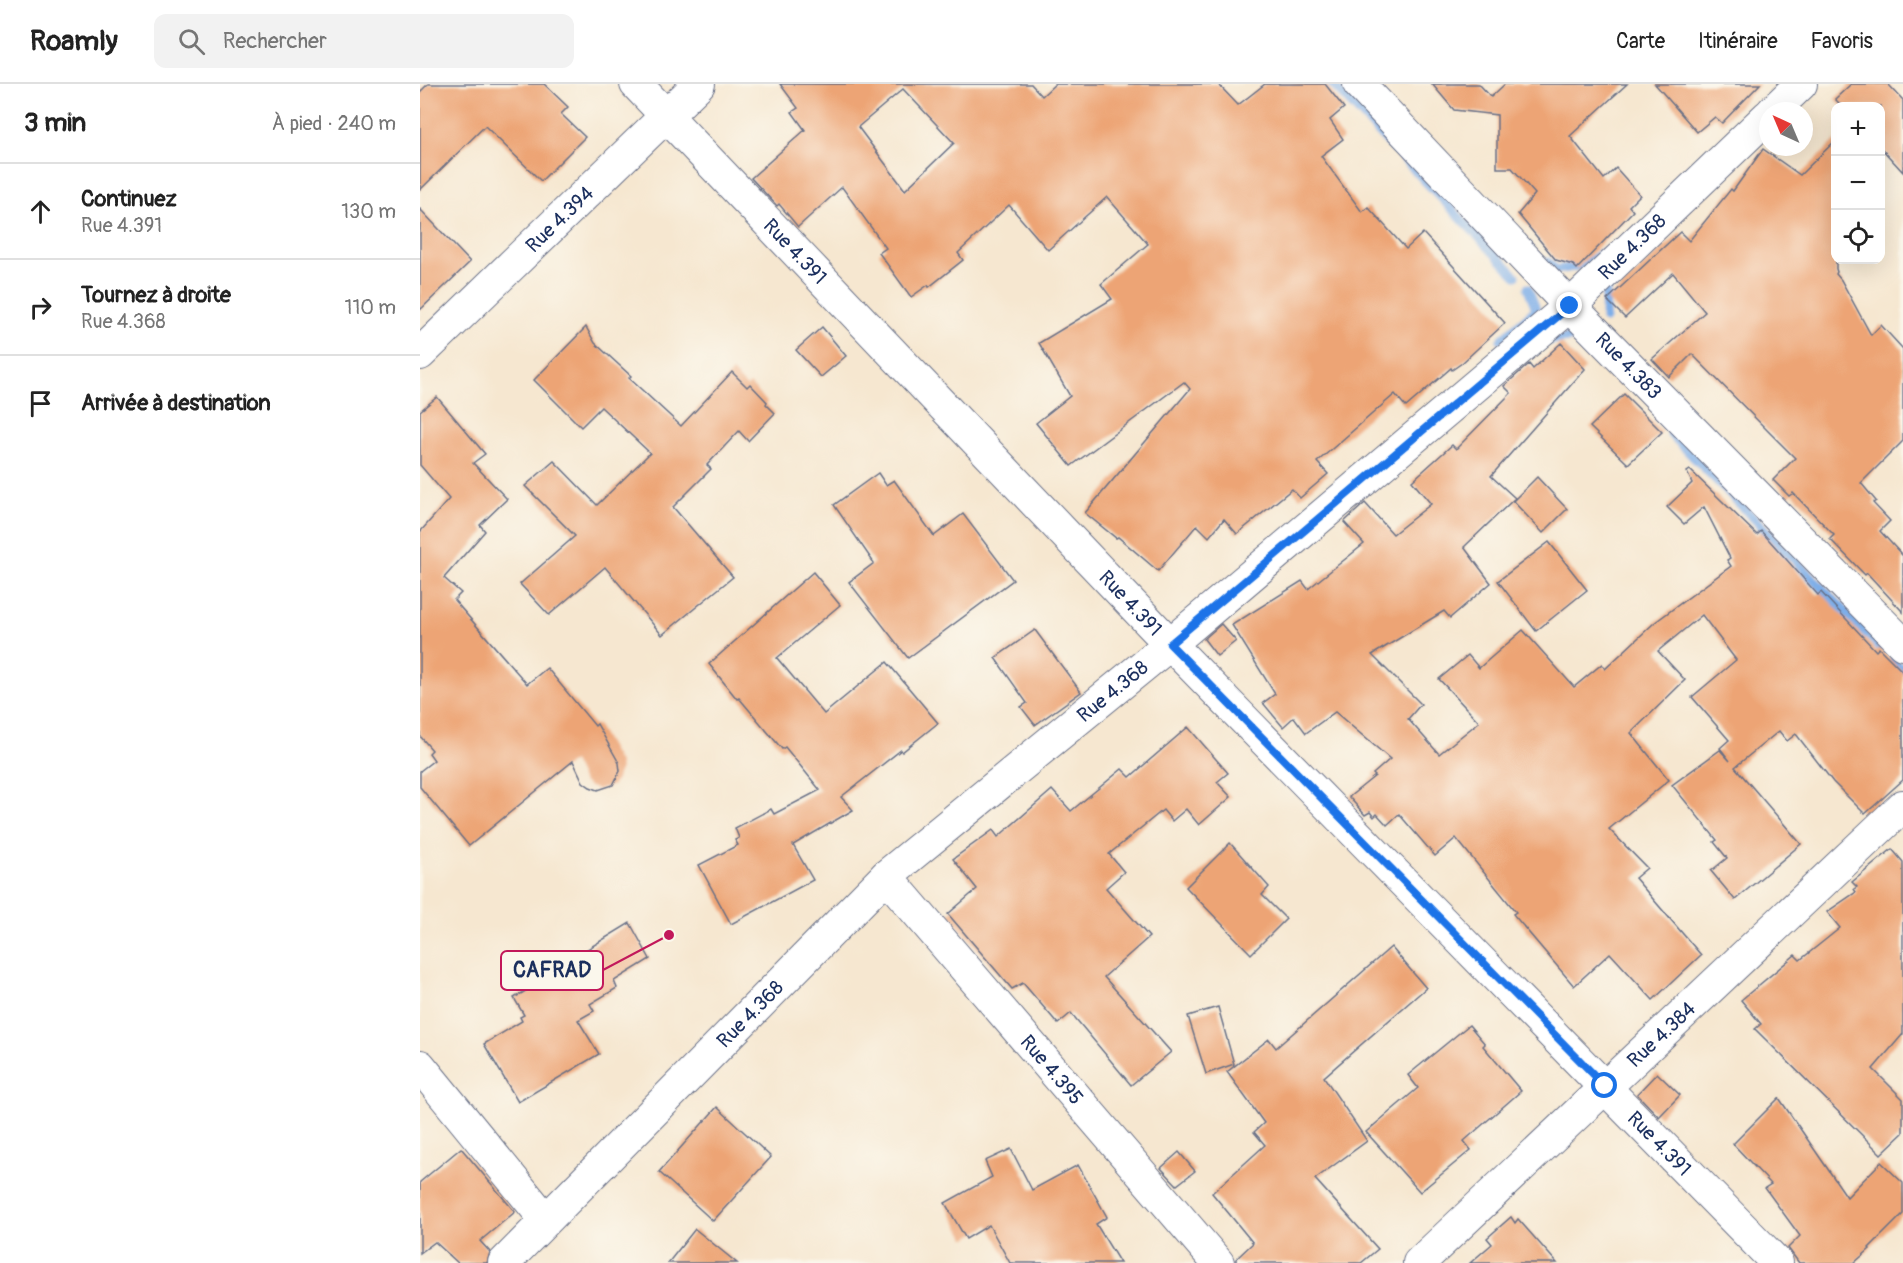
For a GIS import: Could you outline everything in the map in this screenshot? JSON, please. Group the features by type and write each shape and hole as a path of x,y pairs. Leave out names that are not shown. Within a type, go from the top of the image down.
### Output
{"street":[{"name":"Rue 4.391","path":"636,84 1170,644 1778,1263"},
{"name":"Rue 4.394","path":"420,354 699,84"},
{"name":"Rue 4.383","path":"1359,84 1570,306 1903,644"},
{"path":"1782,102 1801,84"},
{"name":"Rue 4.368","path":"504,1263 886,876 1170,644 1570,306 1759,125"},
{"name":"Rue 4.384","path":"1419,1263 1903,806"},
{"name":"Rue 4.395","path":"886,876 1218,1263"},
{"path":"420,1066 545,1219"}],"building":[{"path":"428,84 544,84 568,107 561,114 585,137 541,181 485,126 420,190 420,92"},
{"path":"780,84 1031,84 1042,96 1055,84 1218,84 1238,105 1265,84 1325,84 1344,108 1330,120 1343,139 1321,156 1362,212 1368,207 1406,249 1423,233 1505,323 1462,363 1452,370 1451,368 1406,407 1395,394 1317,462 1328,474 1300,498 1292,489 1237,534 1224,519 1209,537 1197,525 1158,571 1085,513 1190,389 1184,382 1071,466 1036,423 1070,396 1039,343 1112,299 1101,284 1148,244 1107,197 1048,250 1009,205 958,253 963,260 929,287 928,285 911,297 879,253 886,248 842,187 798,227 779,204 777,206 751,178 805,130 792,112 798,108","holes":["903,89 954,143 905,190 858,127"]},
{"path":"1432,84 1479,84 1491,97 1505,84 1627,84 1570,136 1604,179 1616,168 1640,195 1629,206 1633,211 1577,269 1573,265 1556,260 1518,214 1535,194 1512,168 1497,168 1497,115 1454,110"},
{"path":"1655,84 1760,84 1722,123 1715,117 1697,132"},
{"path":"1851,84 1888,84 1903,100 1903,172 1885,152 1885,102 1838,102 1835,99"},
{"path":"1831,145 1831,264 1836,264 1836,274 1871,335 1881,325 1903,349 1903,441 1861,483 1876,501 1873,503 1890,521 1880,531 1903,556 1903,612 1867,573 1865,575 1830,539 1834,535 1793,493 1789,496 1773,480 1795,458 1692,354 1669,377 1652,359 1705,312 1673,273 1625,318 1607,300 1680,232 1689,241 1731,189 1733,191 1759,155 1773,156 1800,175"},
{"path":"420,209 470,262 420,310"},
{"path":"586,327 595,343 681,426 732,372 747,387 750,384 775,413 748,441 739,431 707,465 711,469 673,507 733,577 662,635 605,567 549,615 520,584 575,536 525,486 554,461 597,505 650,453 601,407 581,427 534,380"},
{"path":"822,327 846,356 821,377 796,350"},
{"path":"1561,343 1585,369 1491,476 1515,498 1464,547 1491,583 1450,618 1444,611 1372,655 1421,704 1408,719 1439,754 1479,722 1439,679 1468,655 1479,668 1523,630 1574,687 1602,664 1605,669 1654,623 1731,566 1727,560 1730,558 1704,507 1684,524 1667,507 1692,483 1687,472 1690,470 1757,535 1761,531 1818,595 1821,592 1876,651 1879,648 1903,672 1903,780 1865,814 1833,782 1796,734 1787,741 1779,731 1735,767 1801,844 1735,900 1711,871 1727,858 1714,842 1717,840 1672,785 1720,750 1730,761 1720,748 1729,740 1692,697 1736,660 1702,615 1658,651 1685,680 1631,733 1669,780 1609,829 1647,868 1635,878 1701,955 1653,1000 1610,953 1574,986 1513,914 1516,912 1456,838 1435,856 1399,814 1387,825 1377,814 1374,817 1370,812 1365,815 1349,797 1375,776 1373,774 1390,759 1335,712 1306,733 1294,717 1283,727 1263,703 1275,694 1232,625 1302,581 1308,589 1364,544 1344,522 1365,503 1393,534 1431,504 1412,481 1452,445 1456,449 1511,393 1504,386 1529,364 1533,369"},
{"path":"1624,394 1662,432 1628,464 1590,427"},
{"path":"437,397 485,454 473,463 507,499 480,525 485,531 444,578 461,593 454,600 527,684 547,668 595,726 597,724 619,763 620,771 613,785 598,790 583,782 573,761 469,846 420,787 420,771 434,760 429,753 432,750 420,736 420,532 449,499 420,465 420,411"},
{"path":"878,473 886,485 894,480 934,536 963,514 1013,580 908,658 849,582 874,563 834,505"},
{"path":"1537,477 1567,509 1543,533 1513,501"},
{"path":"1549,542 1587,590 1536,631 1498,581"},
{"path":"813,572 840,605 777,658 824,714 887,662 938,723 841,797 853,810 793,845 813,880 731,924 699,865 738,845 735,840 739,838 735,828 771,809 774,814 820,790 785,747 782,749 709,664"},
{"path":"1221,624 1236,641 1217,656 1204,639"},
{"path":"1035,630 1081,692 1035,725 1021,707 1027,703 995,658"},
{"path":"1188,727 1228,773 1217,782 1231,797 1199,825 1186,809 1172,821 1163,810 1109,854 1124,872 1106,888 1149,937 1104,977 1171,1052 1131,1085 1071,1013 1058,1024 1023,983 1012,989 948,914 977,889 953,859 993,830 998,837 1052,790 1071,811 1122,769 1130,777"},
{"path":"1230,843 1269,887 1262,895 1286,919 1251,954 1186,887"},
{"path":"1892,849 1903,862 1903,1034 1873,1069 1903,1099 1903,1133 1881,1154 1755,1029 1761,1024 1741,1000 1795,955 1800,960 1840,928 1827,912 1856,892 1854,889 1857,887 1852,882"},
{"path":"630,923 650,959 614,981 617,988 590,1004 594,1011 578,1020 599,1054 518,1102 484,1044 522,1021 520,1017 524,1015 514,998 578,959 576,956"},
{"path":"1391,947 1426,988 1324,1077 1367,1141 1315,1179 1378,1249 1361,1263 1236,1263 1236,1259 1253,1243 1212,1193 1265,1145 1254,1132 1264,1123 1227,1072 1269,1039 1276,1048"},
{"path":"1218,1007 1234,1064 1206,1074 1188,1016"},
{"path":"1469,1025 1485,1044 1483,1046 1521,1091 1464,1141 1471,1150 1420,1192 1366,1132 1418,1088 1408,1075"},
{"path":"1657,1073 1680,1095 1659,1117 1637,1094"},
{"path":"1779,1098 1847,1197 1881,1162 1903,1183 1903,1214 1854,1263 1799,1263 1788,1248 1800,1236 1765,1188 1771,1184 1733,1144"},
{"path":"717,1107 771,1157 713,1221 659,1172"},
{"path":"461,1148 515,1212 480,1241 490,1252 487,1263 458,1263 435,1242 420,1253 420,1182"},
{"path":"1011,1149 1032,1190 1078,1165 1107,1217 1096,1224 1120,1263 1010,1263 989,1225 966,1239 945,1203 992,1177 985,1161"},
{"path":"1179,1152 1195,1171 1177,1185 1161,1168"},
{"path":"1511,1217 1515,1223 1518,1219 1557,1263 1470,1263 1492,1244 1487,1238"},
{"path":"695,1229 737,1263 668,1263"}],"waterway":[{"path":"1332,84 1516,276"},
{"path":"1585,265 1604,252"},
{"path":"1548,262 1556,270 1584,265"},
{"path":"1605,319 1608,283"},
{"path":"1501,340 1536,309 1528,288"},
{"path":"1544,341 1577,337 1602,364"},
{"path":"1671,434 1879,646"},
{"path":"1893,661 1903,670"}],"place":[{"name":"CAFRAD","path":"669,935"}],"route":[{"path":"1570,306 1170,644 1605,1086"}]}
